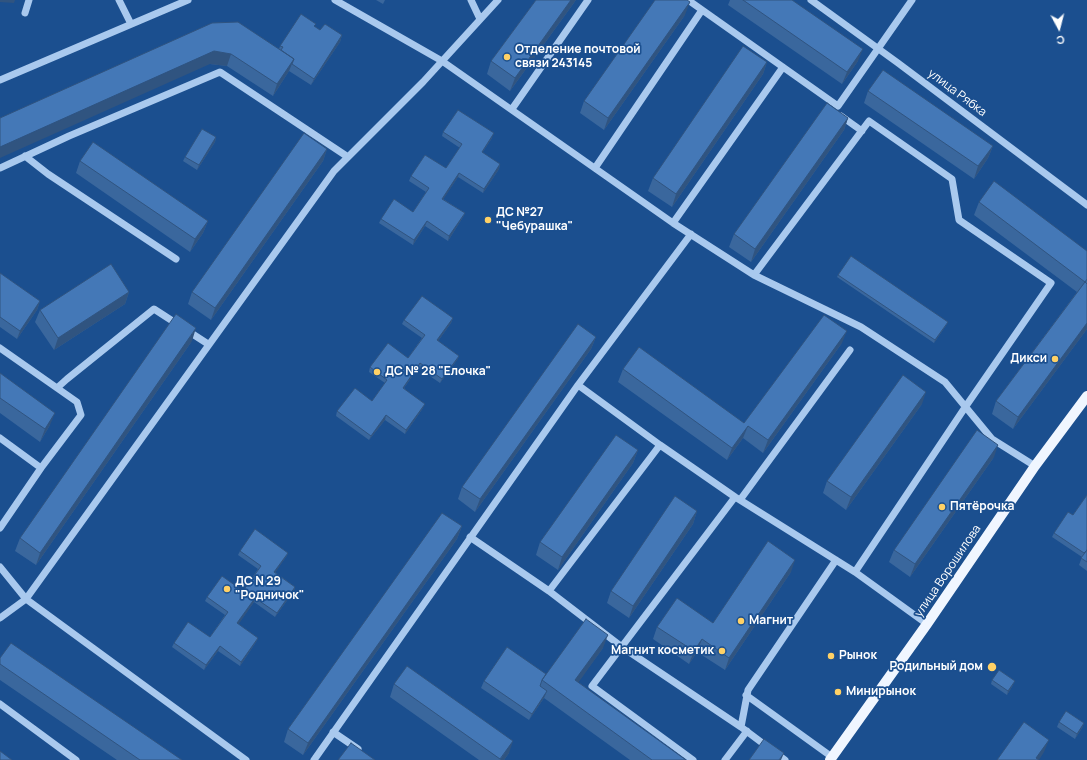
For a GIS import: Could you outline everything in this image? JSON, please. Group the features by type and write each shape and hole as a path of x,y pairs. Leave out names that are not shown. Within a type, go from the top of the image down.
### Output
{"main road":[{"name":"улица Ворошилова","path":"831,758 927,624 1035,466 1087,396"}],"street":[{"path":"25,13 29,0"},
{"path":"119,0 131,24"},
{"path":"0,80 188,0"},
{"path":"335,0 442,61 673,223 754,275 861,327 946,382 992,439 1035,466"},
{"path":"471,0 480,19"},
{"path":"0,618 26,599 208,344 334,171 442,61 498,0"},
{"path":"512,109 588,0"},
{"path":"688,0 838,106"},
{"name":"улица Рябка","path":"812,0 1087,205"},
{"path":"862,131 836,112 838,106 912,0"},
{"path":"596,168 702,10"},
{"path":"673,223 783,67"},
{"path":"0,168 220,72 348,157"},
{"path":"754,275 869,121 952,179 959,220 1051,283 966,406 855,572"},
{"path":"25,156 48,174 176,259"},
{"path":"314,760 332,732 578,385 691,234"},
{"path":"57,388 67,378 154,308 208,344"},
{"path":"0,348 76,402 81,415 41,468 0,528"},
{"path":"693,760 592,686 850,350"},
{"path":"578,385 660,446 737,499 855,572 927,624"},
{"path":"0,438 41,468"},
{"path":"550,591 660,446"},
{"path":"470,537 550,591 622,647 744,729 786,760"},
{"path":"725,760 744,729 746,695 748,690 836,560"},
{"path":"0,567 26,599 246,760"},
{"path":"746,695 831,758"},
{"path":"0,704 76,760"},
{"path":"332,732 363,752"}],"building":[{"path":"536,0 571,0 515,78 491,61"},
{"path":"655,0 687,0 690,2 608,118 584,101"},
{"path":"743,0 792,0 863,49 847,72"},
{"path":"301,14 316,24 314,26 320,30 325,24 342,35 314,79 292,64 294,59 281,50 283,47 280,46"},
{"path":"238,22 294,59 277,84 231,54 214,51 0,147 0,118 212,23"},
{"path":"743,46 767,62 676,194 653,178"},
{"path":"883,70 993,146 978,166 868,91"},
{"path":"827,103 848,118 755,249 734,234"},
{"path":"458,110 494,133 482,152 500,164 484,189 459,173 442,199 465,213 449,236 427,221 414,240 381,219 394,199 413,212 429,188 411,176 425,155 446,168 462,144 443,132"},
{"path":"202,129 216,137 199,165 185,157"},
{"path":"304,133 327,149 215,308 192,292"},
{"path":"93,142 208,221 195,239 80,161"},
{"path":"994,181 1087,251 1087,279 1085,282 979,202"},
{"path":"851,256 948,322 935,340 838,275"},
{"path":"111,264 129,292 58,338 40,310"},
{"path":"0,273 40,301 20,331 0,317"},
{"path":"1085,282 1087,284 1087,323 1018,417 996,401"},
{"path":"422,296 453,318 437,340 459,356 442,379 420,363 403,388 425,404 406,430 386,415 371,436 337,411 355,388 372,401 387,380 370,367 388,343 408,358 425,335 404,320"},
{"path":"176,314 196,328 40,553 20,538"},
{"path":"824,315 847,331 768,440 748,426 732,448 623,369 639,347 744,423"},
{"path":"578,324 596,337 480,499 462,487"},
{"path":"0,373 55,413 45,429 0,398"},
{"path":"903,375 926,392 851,497 827,481"},
{"path":"977,430 998,445 915,564 894,550"},
{"path":"616,435 638,450 562,557 540,542"},
{"path":"1087,495 1087,550 1084,553 1054,533 1068,512 1073,515"},
{"path":"675,496 697,511 633,606 611,591"},
{"path":"442,513 462,526 308,743 288,729"},
{"path":"255,529 288,553 274,572 295,587 277,613 255,598 237,623 258,638 241,662 220,646 206,665 174,643 188,622 210,637 228,612 207,597 222,576 243,591 261,566 240,551"},
{"path":"768,541 795,560 729,658 702,639 694,651 657,627 677,598 713,623"},
{"path":"1087,550 1087,562 1081,558"},
{"path":"586,619 608,635 575,680 686,760 652,760 542,680"},
{"path":"11,643 182,760 140,760 0,664 0,658"},
{"path":"507,647 546,674 540,686 547,691 532,714 484,681"},
{"path":"407,666 513,741 500,759 394,684"},
{"path":"999,670 1015,681 1008,691 992,680"},
{"path":"1066,711 1084,723 1077,734 1059,722"},
{"path":"1024,722 1049,740 1036,758 1039,760 997,760"},
{"path":"764,739 784,753 779,760 749,760"},
{"path":"351,743 375,760 338,760"},
{"path":"0,751 12,760 0,760"}],"place":[{"name":"Отделение почтовой связи 243145","path":"507,57"},
{"name":"ДС №27 \"Чебурашка\"","path":"488,220"},
{"name":"Дикси","path":"1055,359"},
{"name":"ДС № 28 \"Елочка\"","path":"377,372"},
{"name":"Пятёрочка","path":"942,507"},
{"name":"ДС N 29 \"Родничок\"","path":"227,589"},
{"name":"Магнит","path":"741,621"},
{"name":"Магнит косметик","path":"722,651"},
{"name":"Рынок","path":"831,656"},
{"name":"Родильный дом","path":"992,667"},
{"name":"Минирынок","path":"838,692"}]}
